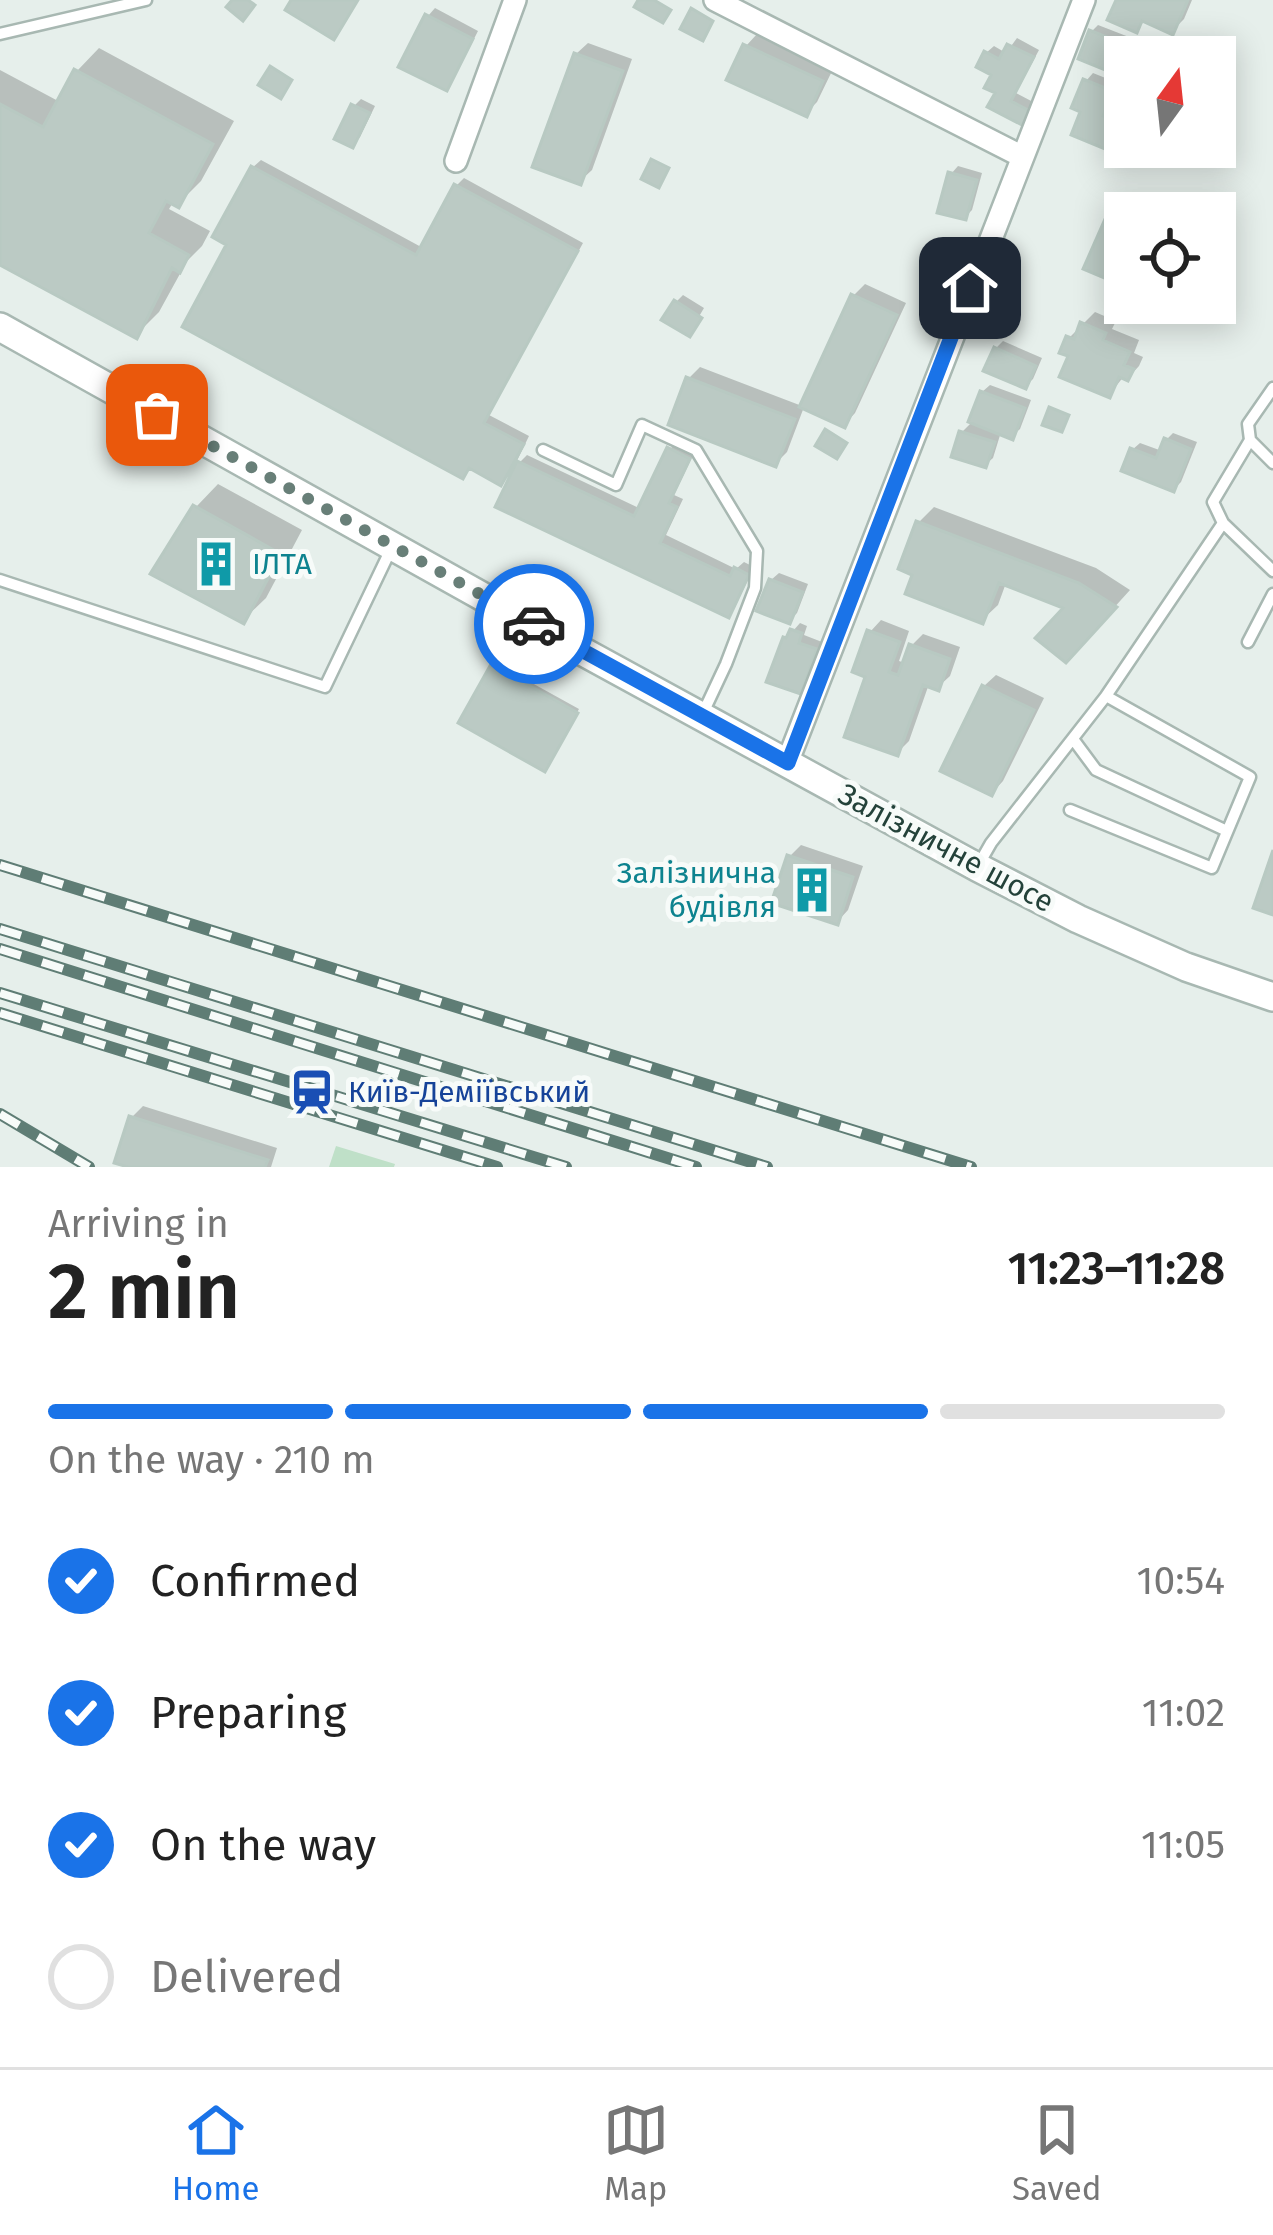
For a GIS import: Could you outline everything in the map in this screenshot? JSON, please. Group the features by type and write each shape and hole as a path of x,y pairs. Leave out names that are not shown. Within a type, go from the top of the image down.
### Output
{"street":[{"path":"455,161 515,0"},
{"path":"715,0 1021,156"},
{"path":"788,763 1084,0"},
{"name":"Залізничне шосе","path":"0,327 977,866 1078,919 1186,967 1273,997"}],"lane":[{"path":"0,34 146,0"},
{"path":"1273,388 1248,424 1250,440 1273,463"},
{"path":"543,450 616,484 642,425 696,449 757,551 754,588 701,716"},
{"path":"1250,440 1213,502 1222,523 1273,571"},
{"path":"977,866 1106,696 1222,523"},
{"path":"0,580 325,687 392,545"},
{"path":"1248,642 1273,595"},
{"path":"1070,810 1212,868 1250,777 1106,696"},
{"path":"1072,739 1096,770 1228,831"}],"green space":[{"path":"336,1146 395,1164 394,1167 329,1167"}],"building":[{"path":"232,0 255,5 243,21 226,7"},
{"path":"291,0 358,0 334,40 285,10"},
{"path":"638,0 654,0 671,10 663,23 634,7"},
{"path":"1116,0 1188,0 1173,35 1142,21 1137,33 1107,20"},
{"path":"691,8 713,21 703,41 680,29"},
{"path":"425,14 473,39 447,91 398,67"},
{"path":"1089,30 1104,36 1104,70 1078,59"},
{"path":"743,44 823,81 807,117 726,80"},
{"path":"1007,44 1034,57 1011,101 1030,111 1022,125 987,107 995,93 984,88 991,75 976,67 984,51 999,59"},
{"path":"574,53 623,71 581,185 532,167"},
{"path":"270,66 292,80 281,99 258,85"},
{"path":"74,69 213,144 179,208 166,201 149,233 189,255 180,273 172,268 137,339 0,265 0,104 43,127"},
{"path":"1083,79 1104,87 1104,149 1071,135 1080,112 1071,108"},
{"path":"351,104 370,113 353,148 334,139"},
{"path":"651,159 669,168 659,188 641,179"},
{"path":"251,166 416,255 454,184 578,251 484,423 524,444 501,486 469,468 463,479 182,327 226,245 212,237"},
{"path":"948,172 977,180 966,220 937,213"},
{"path":"1104,221 1104,278 1083,269"},
{"path":"851,294 897,315 845,428 799,407"},
{"path":"674,300 702,318 690,337 661,320"},
{"path":"1080,322 1106,333 1103,340 1130,352 1124,365 1134,369 1128,381 1119,377 1110,398 1059,377 1068,356 1059,353 1066,336 1074,339"},
{"path":"994,347 1036,366 1026,389 983,371"},
{"path":"686,377 795,419 776,467 668,425"},
{"path":"980,391 1025,408 1013,440 968,422"},
{"path":"1049,407 1069,415 1062,432 1042,425"},
{"path":"825,429 847,443 837,459 815,446"},
{"path":"959,431 995,442 986,468 951,457"},
{"path":"1164,438 1191,449 1174,492 1121,471 1130,448 1156,458"},
{"path":"667,447 690,459 669,503 677,507 660,543 730,576 734,567 749,575 729,618 495,507 517,461 634,516"},
{"name":"ІЛТА","path":"193,505 281,554 244,624 150,574"},
{"path":"916,521 1079,583 1117,607 1066,663 1035,638 1063,608 999,583 983,624 905,594 912,575 898,569"},
{"path":"769,579 803,592 790,624 756,611"},
{"path":"790,629 802,633 799,643 817,649 801,694 766,682"},
{"path":"867,630 900,642 889,672 898,675 909,644 950,659 939,691 923,685 898,756 844,737 865,677 852,672"},
{"path":"491,664 578,713 545,772 458,723"},
{"path":"982,685 1034,710 992,796 940,771"},
{"path":"1273,850 1273,915 1253,908"},
{"name":"Залізнична будівля","path":"787,855 853,877 838,925 771,903"},
{"path":"129,1116 268,1160 265,1167 128,1167 114,1163"}],"railway":[{"path":"0,865 971,1167"},
{"path":"0,929 767,1167"},
{"path":"0,949 696,1167"},
{"path":"0,993 566,1167"},
{"path":"0,1013 497,1167"},
{"path":"0,1114 89,1167"}],"way so far":[{"path":"157,415 534,624"}],"place":[{"name":"ІЛТА","path":"216,564"},
{"name":"Залізнична будівля","path":"812,890"},
{"name":"Київ-Деміївський","path":"312,1092"}],"route":[{"path":"534,624 788,763 970,288"}]}
